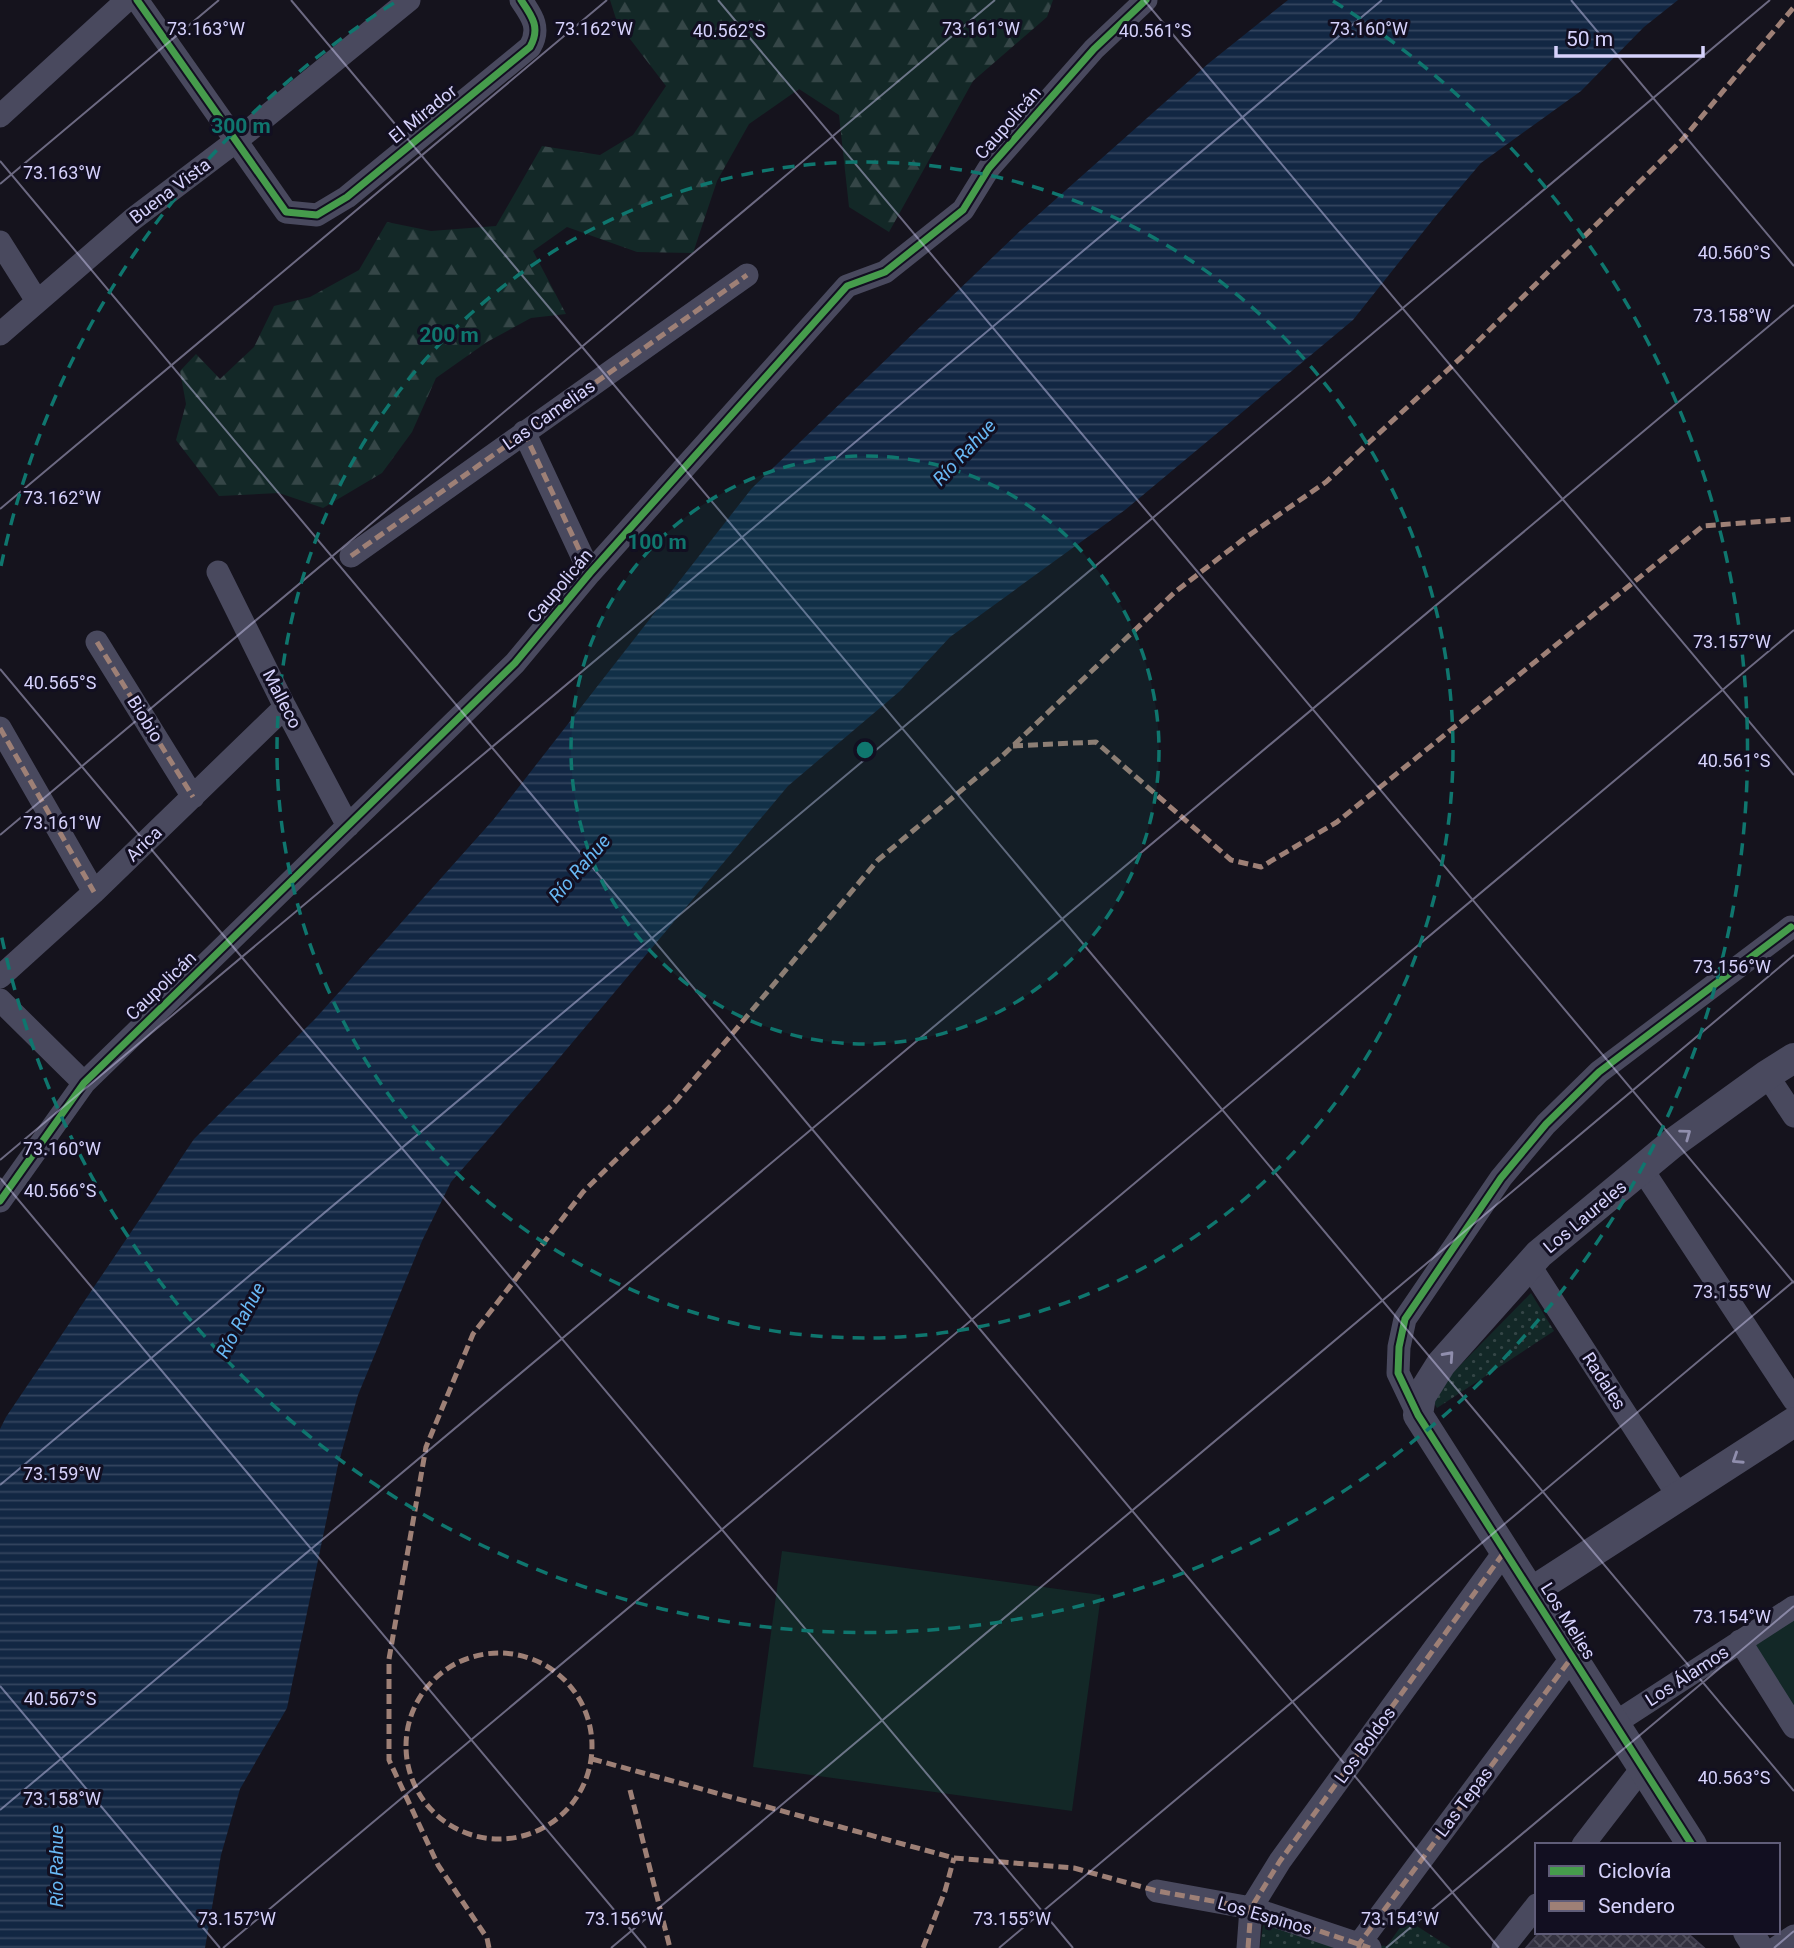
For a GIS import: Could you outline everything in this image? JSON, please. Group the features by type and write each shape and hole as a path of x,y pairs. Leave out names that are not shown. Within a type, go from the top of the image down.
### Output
{"street":[{"path":"0,116 127,0"},
{"path":"137,0 236,141"},
{"name":"Buena Vista","path":"0,334 133,219 236,141 409,0"},
{"name":"El Mirador","path":"236,141 286,212 317,215 347,197 530,47 534,40 536,24 521,0"},
{"name":"Caupolicán","path":"0,1201 84,1083 515,663 590,573 847,286 885,272 963,210 989,168 1094,49 1146,0"},
{"path":"0,242 37,301"},
{"name":"Las Camelias","path":"351,556 747,275"},
{"path":"524,432 590,573"},
{"name":"Malleco","path":"218,572 348,826"},
{"name":"Biobio","path":"97,642 193,797"},
{"name":"Arica","path":"0,977 94,892 285,707"},
{"path":"0,728 94,892"},
{"path":"1418,1415 1398,1373 1399,1348 1405,1319 1501,1178 1546,1124 1599,1072 1791,927"},
{"path":"0,1000 84,1083"},
{"name":"Los Laureles","path":"1418,1415 1421,1396 1441,1364 1539,1254 1673,1143 1794,1058"},
{"path":"1767,1075 1794,1116"},
{"path":"1642,1169 1794,1400"},
{"name":"Radales","path":"1530,1266 1679,1497"},
{"name":"Los Melies","path":"1418,1415 1691,1843"},
{"path":"1531,1592 1794,1422"},
{"name":"Los Boldos","path":"1248,1948 1251,1908 1280,1861 1505,1551"},
{"name":"Los Álamos","path":"1615,1723 1794,1606"},
{"path":"1740,1641 1794,1727"},
{"name":"Las Tepas","path":"1363,1947 1572,1657"},
{"path":"1585,1843 1643,1767"},
{"name":"Los Espinos","path":"1157,1891 1251,1908 1363,1947"},
{"path":"1503,1948 1535,1908"},
{"path":"1776,1948 1794,1936"}],"green space":[{"path":"610,0 1053,0 1047,17 973,81 889,232 849,207 839,115 799,89 749,124 717,181 693,253 637,252 567,227 533,251 566,314 531,318 487,342 436,378 412,432 382,473 323,508 279,493 219,496 176,440 186,404 180,371 196,354 220,379 254,347 274,306 310,297 359,270 387,222 431,231 496,226 542,146 600,155 633,135 666,86 617,22"},
{"path":"1531,1293 1554,1331 1437,1408 1430,1396"},
{"path":"782,1551 1101,1595 1072,1811 753,1767"},
{"path":"1794,1615 1794,1716 1748,1644"},
{"path":"1406,1919 1451,1948 1260,1948 1263,1925 1359,1944 1387,1946"}],"water":[{"name":"Río Rahue","path":"1288,0 1678,0 1644,27 1581,91 1481,163 1353,320 1125,510 950,637 900,691 788,786 545,1075 451,1182 422,1241 358,1395 338,1465 287,1708 240,1789 221,1855 205,1948 0,1948 0,1429 6,1417 194,1139 315,1019 493,820 752,488 1021,230 1209,63"}],"building":[{"path":"1538,1934 1688,1934 1704,1948 1526,1948"}],"marked path":[{"path":"489,1948 487,1938 438,1865 389,1760 389,1659 426,1447 473,1334 583,1192 675,1102 878,860 1000,758 1175,592 1245,538 1326,482 1465,354 1682,140 1794,7"},
{"path":"351,556 747,275"},
{"path":"524,432 590,573"},
{"path":"1013,746 1096,742 1231,860 1261,867 1337,822 1703,526 1794,519"},
{"path":"97,642 193,797"},
{"path":"0,728 94,892"},
{"path":"1248,1948 1251,1908 1280,1861 1505,1551"},
{"path":"499,1653 517,1654 535,1660 551,1668 565,1680 577,1694 585,1710 591,1728 592,1746 591,1764 585,1782 577,1798 565,1812 551,1824 535,1832 517,1838 499,1839 481,1838 463,1832 447,1824 433,1812 421,1798 413,1782 407,1764 406,1746 407,1728 413,1710 421,1694 433,1680 447,1668 463,1660 481,1654 499,1653"},
{"path":"1359,1948 1359,1944 1572,1657"},
{"path":"592,1759 954,1858 1074,1868 1157,1891 1251,1908 1370,1948"},
{"path":"630,1790 670,1948"},
{"path":"923,1948 945,1891 954,1858"}],"cycle path":[{"path":"137,0 286,212 317,215 347,197 530,47 535,28 532,17 521,0"},
{"path":"0,1201 84,1083 515,663 590,573 847,286 885,272 963,210 989,168 1094,49 1146,0"},
{"path":"1691,1843 1418,1415 1398,1373 1399,1347 1405,1319 1501,1178 1546,1124 1599,1072 1791,927"}]}
